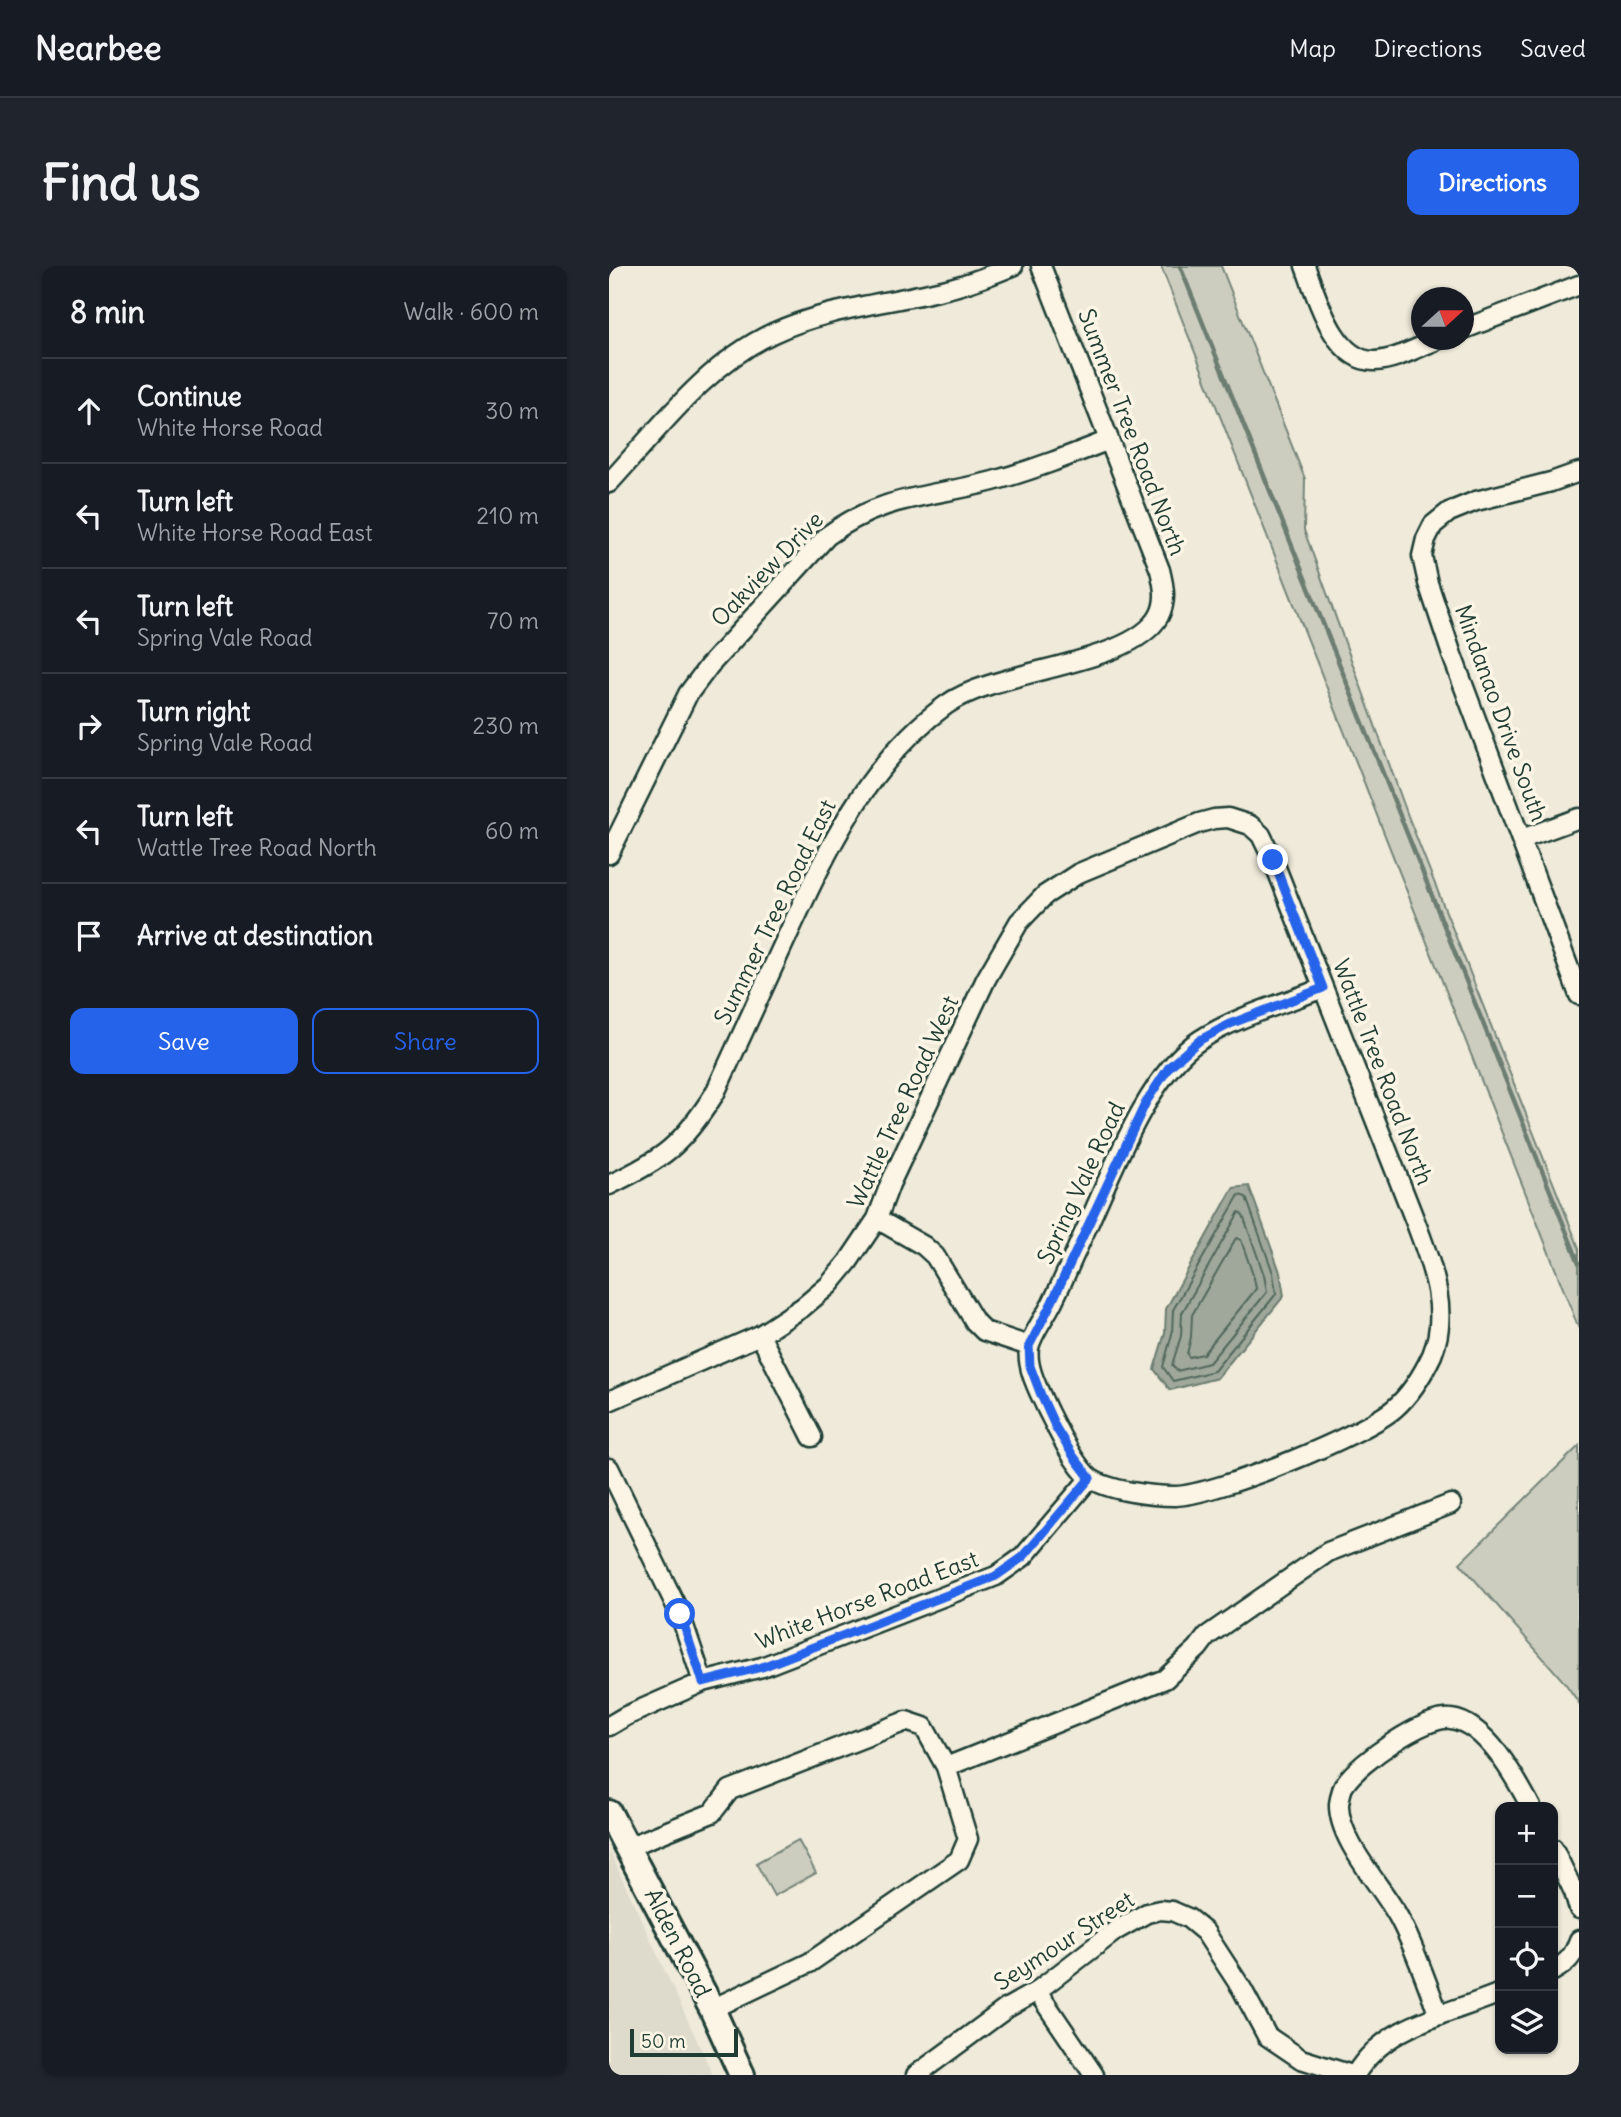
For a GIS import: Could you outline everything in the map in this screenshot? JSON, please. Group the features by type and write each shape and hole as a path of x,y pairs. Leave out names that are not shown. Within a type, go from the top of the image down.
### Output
{"street":[{"path":"609,484 700,384 735,356 771,334 822,315 940,291 1013,266"},
{"name":"Summer Tree Road North","path":"1041,266 1160,570 1164,603 1158,618"},
{"path":"1305,266 1338,341 1353,355 1374,361 1411,350"},
{"path":"1474,325 1579,285"},
{"name":"Oakview Drive","path":"609,854 688,694 709,666 827,536 849,520 881,505 1013,475 1109,440"},
{"name":"Mindanao Drive South","path":"1579,472 1476,501 1449,512 1433,525 1422,556 1452,655 1579,995"},
{"name":"Summer Tree Road East","path":"609,1185 646,1168 675,1147 696,1123 715,1093 812,882 855,804 882,767 919,726 967,693 988,684 1067,665 1116,648 1140,635 1158,618"},
{"name":"Wattle Tree Road North","path":"1090,1478 1136,1492 1176,1496 1222,1485 1323,1447 1377,1421 1394,1409 1410,1392 1433,1352 1440,1310 1437,1284 1417,1226 1273,860 1261,835 1250,825 1228,818"},
{"name":"Wattle Tree Road West","path":"609,1401 760,1335 803,1307 829,1285 877,1219 890,1184 986,979 1019,922 1045,895 1080,873 1199,823 1228,818"},
{"path":"1521,839 1579,818"},
{"name":"Spring Vale Road","path":"1029,1346 1146,1102 1169,1067 1200,1040 1230,1024 1323,988"},
{"path":"877,1219 924,1246 935,1256 975,1322 984,1331 1029,1346 1030,1366 1056,1428 1090,1478"},
{"path":"760,1335 812,1437"},
{"path":"609,1468 680,1614 703,1682"},
{"name":"White Horse Road East","path":"609,1726 625,1716 703,1682 762,1667 996,1576 1023,1557 1090,1478"},
{"path":"946,1767 1165,1679 1207,1636 1328,1552 1451,1504"},
{"path":"1439,2015 1399,1919 1341,1822 1339,1805 1343,1786 1361,1766 1385,1749 1429,1723 1450,1718 1478,1731 1495,1750 1528,1802"},
{"path":"628,1847 712,1813 730,1790 906,1721 924,1727 946,1767 968,1839 959,1860 809,1963 712,2009"},
{"name":"Alden Road","path":"609,1812 712,2009 742,2075"},
{"path":"1558,1858 1579,1909"},
{"name":"Seymour Street","path":"916,2075 1007,2008 1037,1991 1115,1931 1147,1913 1160,1910 1188,1917 1205,1932 1242,1989 1267,2036 1301,2059 1354,2075"},
{"path":"1558,1968 1567,1963 1575,1953 1579,1940"},
{"path":"1037,1991 1094,2075"},
{"path":"1354,2075 1378,2046 1399,2032 1495,1995"}],"shaded area":[{"path":"1161,266 1221,266 1305,479 1304,530 1408,816 1579,1248 1579,1329"},
{"path":"1579,1446 1579,1703 1565,1683 1460,1563"},
{"path":"798,1840 816,1873 774,1896 756,1863"},
{"path":"609,1850 713,2075 609,2075"}],"water":[{"path":"1249,1186 1280,1272 1284,1296 1217,1378 1170,1390 1154,1369 1165,1333 1166,1309 1233,1188"}],"waterway":[{"path":"1180,266 1579,1263"}],"route":[{"path":"680,1614 703,1682 762,1667 996,1576 1023,1557 1090,1478 1056,1428 1030,1366 1029,1346 1146,1102 1169,1067 1200,1040 1230,1024 1323,988 1273,860"}]}
